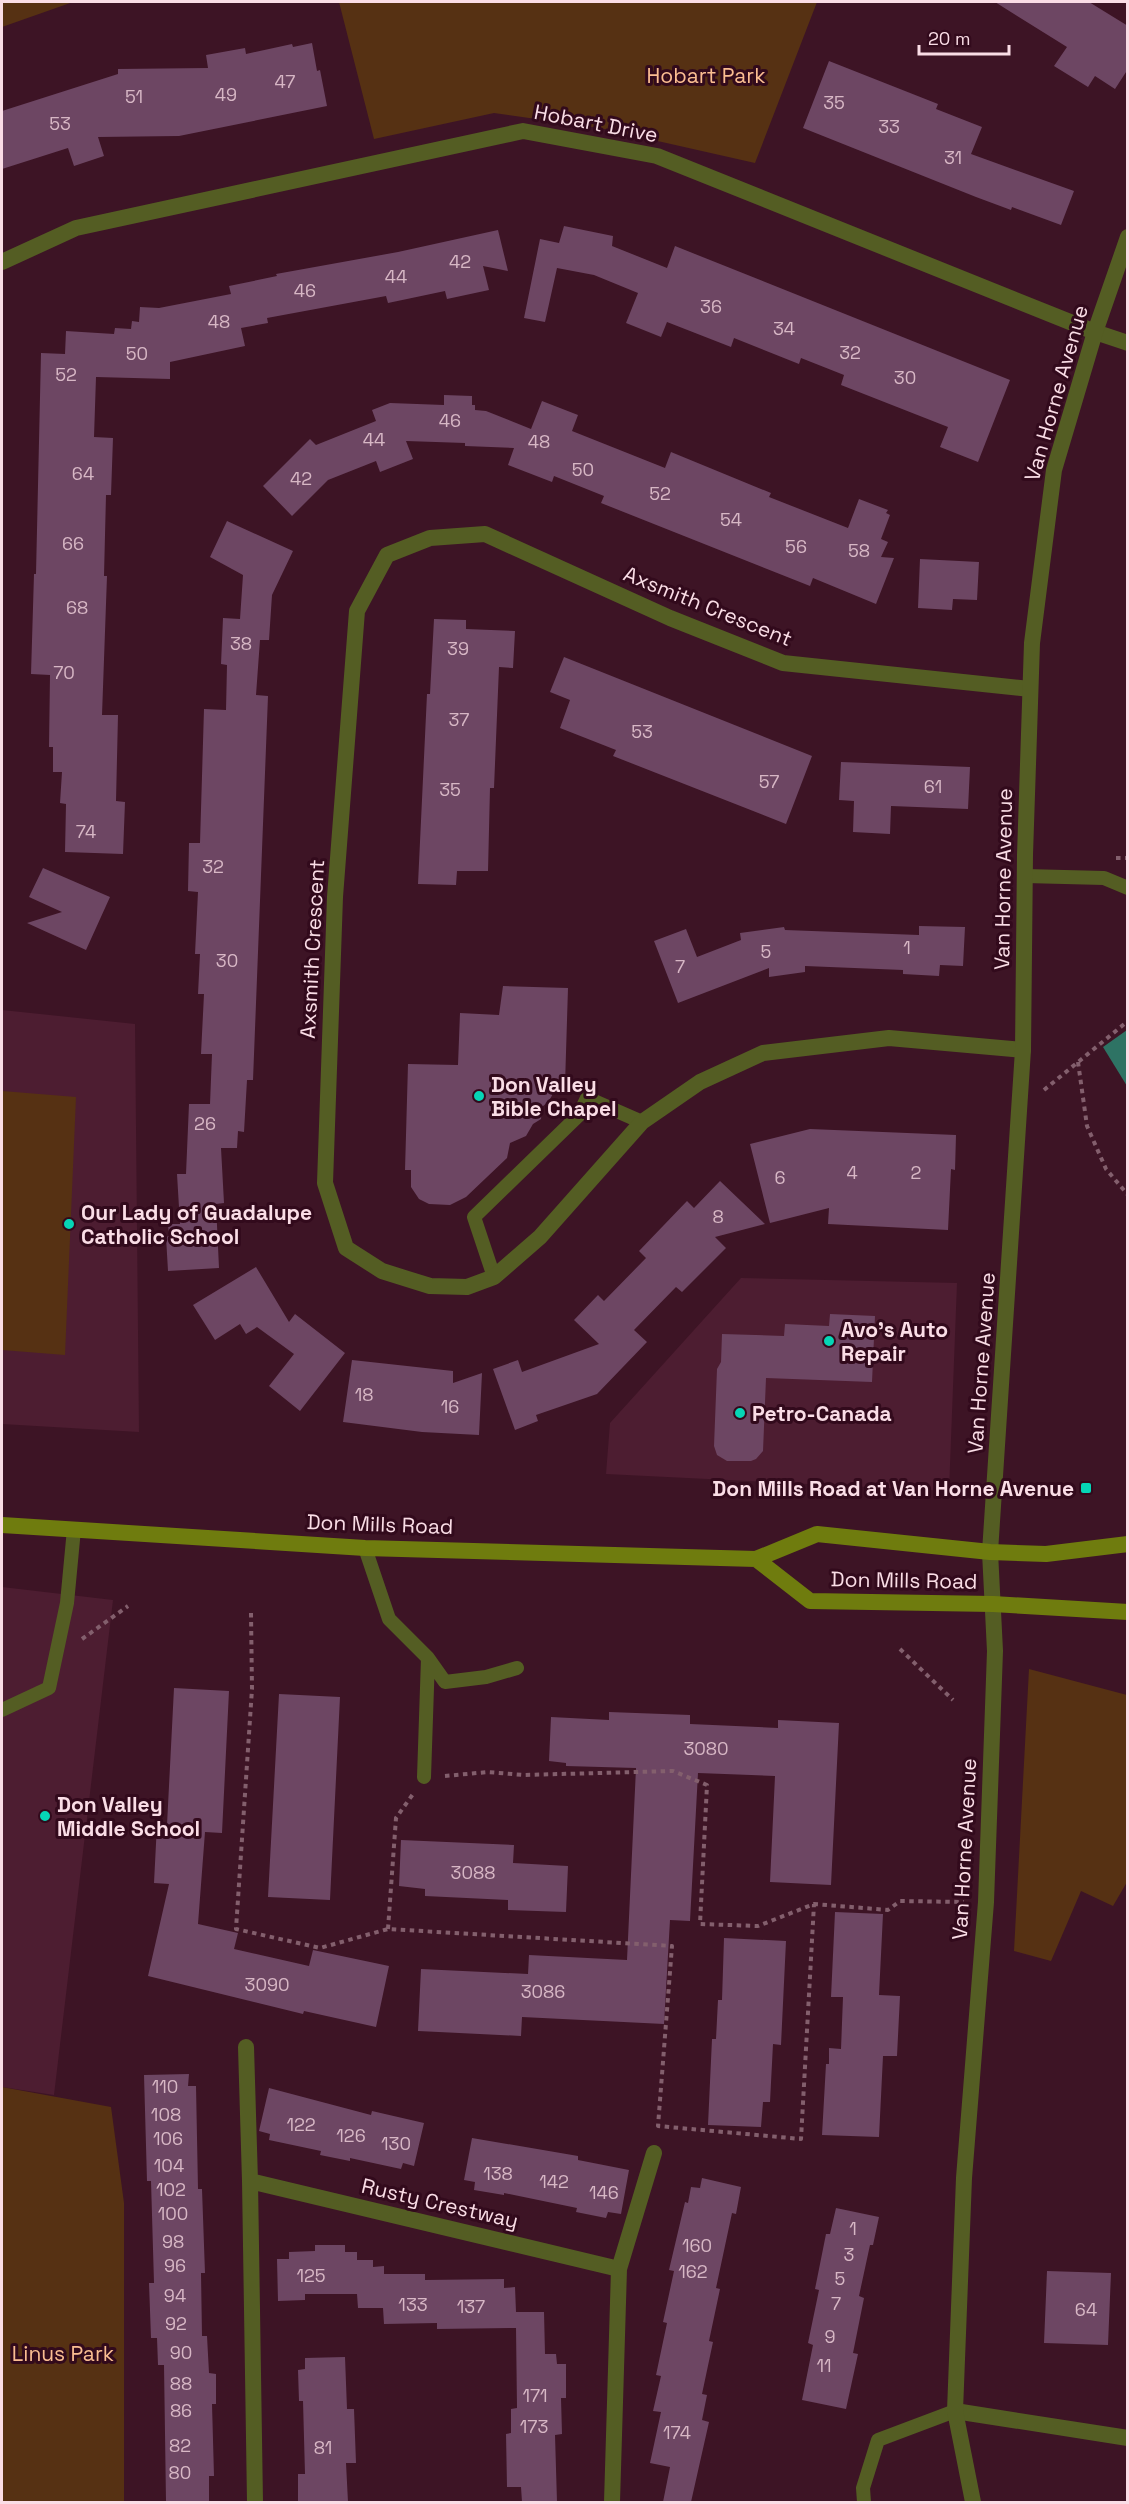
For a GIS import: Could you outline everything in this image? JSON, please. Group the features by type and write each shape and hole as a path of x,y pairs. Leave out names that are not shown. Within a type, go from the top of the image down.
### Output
{"main road":[{"name":"Don Mills Road","path":"2,1525 365,1548 756,1559 817,1534 990,1552 1046,1554 1128,1544"},
{"name":"Don Mills Road","path":"756,1559 810,1601 993,1604 1128,1612"}],"street":[{"name":"Hobart Drive","path":"2,262 76,228 523,131 657,156 1095,332 1128,343"},
{"name":"Van Horne Avenue","path":"973,2502 955,2411 964,2178 986,1902 995,1651 990,1552 1023,1050 1025,876 1032,643 1054,470 1095,332 1128,237"},
{"name":"Axsmith Crescent","path":"1023,1050 889,1038 763,1053 700,1082 642,1122 540,1237 494,1277 467,1287 430,1286 382,1271 346,1248 325,1183 335,897 357,611 387,555 430,538 485,534 670,618 783,663 1030,689"},
{"path":"246,2047 255,2502"},
{"path":"612,2502 619,2269 654,2152"},
{"name":"Rusty Crestway","path":"250,2181 619,2269"},
{"path":"955,2411 1128,2438"}],"lane":[{"path":"1025,876 1104,878 1128,888"},
{"path":"494,1277 474,1216 579,1114 587,1098 642,1122"},
{"path":"2,1710 49,1688 67,1603 74,1529"},
{"path":"365,1548 389,1619 428,1658 445,1682 486,1677 517,1668"},
{"path":"424,1777 428,1658"},
{"path":"864,2502 863,2488 878,2440 955,2411"}],"path":[{"path":"1020,1109 1128,1021"},
{"path":"1078,1062 1087,1126 1106,1169 1128,1195"},
{"path":"57,1658 128,1606"},
{"path":"251,1613 252,1689 236,1929 320,1948 388,1929 672,1946 658,2126 801,2139 814,1904"},
{"path":"900,1649 953,1700"},
{"path":"388,1929 396,1818 424,1777 488,1772 524,1775 673,1771 707,1785 700,1924 758,1926 814,1904 888,1910 900,1900 986,1902"}],"shaded area":[{"name":"Our Lady of Guadalupe Catholic School","path":"2,1010 135,1024 139,1432 2,1424"},
{"path":"1127,1030 1127,1086 1103,1047"},
{"path":"741,1278 957,1283 949,1491 606,1474 610,1423"},
{"name":"Don Valley Middle School","path":"2,1587 113,1600 54,2095 2,2087"}],"green space":[{"path":"2,2 73,2 2,27"},
{"name":"Hobart Park","path":"339,2 817,2 755,163 600,128 494,113 374,139"},
{"path":"2,1091 76,1097 65,1355 2,1350"},
{"path":"1029,1669 1127,1695 1127,1882 1113,1906 1081,1891 1051,1961 1014,1951"},
{"name":"Linus Park","path":"2,2087 111,2107 124,2203 124,2502 2,2502"}],"building":[{"path":"995,2 1089,2 1128,26 1128,69 1115,89 1095,76 1088,87 1054,66 1067,47"},
{"path":"312,43 327,106 179,136 98,137 104,156 74,166 68,148 2,169 2,111 118,74 118,69 208,68 206,55 245,48 246,54 292,44 293,47"},
{"path":"829,61 938,104 936,109 982,127 971,154 1074,191 1061,225 976,197 803,128"},
{"path":"564,226 613,236 612,246 667,268 675,246 1010,380 978,462 940,447 948,427 841,385 844,375 801,358 799,364 734,338 731,347 667,322 661,337 626,323 638,293 594,275 557,268 545,322 524,318 540,239 559,243"},
{"path":"498,230 508,271 483,266 489,290 447,299 445,291 388,303 386,296 267,318 268,323 241,328 245,346 170,362 170,379 96,377 94,437 113,438 111,495 106,495 104,576 107,576 102,715 118,715 116,801 125,802 123,854 65,852 66,804 60,803 62,772 53,772 53,747 49,747 50,675 31,674 34,574 36,574 41,353 65,354 66,331 114,334 115,328 131,329 132,321 139,322 140,307 159,308 231,294 229,286 277,276 276,274 398,252"},
{"path":"444,395 472,396 472,405 475,405 475,410 486,411 531,429 542,401 578,415 572,431 665,468 671,452 771,493 769,497 848,528 859,499 888,510 886,513 890,515 881,539 888,542 881,557 894,558 876,604 813,578 810,586 601,503 604,496 554,476 552,482 508,465 514,448 465,446 465,443 406,441 413,459 380,472 376,461 328,480 292,516 263,486 310,439 316,445 376,421 372,410 390,403 444,405"},
{"path":"227,521 293,551 272,595 269,640 260,640 256,695 268,696 253,1080 247,1080 244,1132 238,1131 237,1148 221,1148 224,1203 216,1204 219,1268 168,1271 166,1237 169,1236 168,1224 180,1224 177,1174 186,1174 189,1104 210,1104 212,1054 201,1054 204,994 198,994 200,954 195,954 198,892 188,891 189,843 200,843 204,709 226,710 227,665 221,664 223,618 240,619 243,575 210,557"},
{"path":"920,559 979,562 977,600 953,599 952,610 918,608"},
{"path":"434,619 466,620 466,629 515,631 513,668 499,667 494,788 490,788 488,871 457,871 456,885 418,884 427,694 430,694"},
{"path":"564,657 812,756 786,824 613,756 616,750 560,728 570,700 550,692"},
{"path":"841,762 970,767 968,809 891,806 890,834 853,832 854,801 839,800"},
{"path":"43,868 110,897 86,950 27,923 62,912 29,897"},
{"path":"919,926 965,927 963,966 940,965 939,976 903,974 903,970 805,966 805,972 769,977 769,968 678,1003 654,941 686,929 697,957 741,940 740,933 784,927 785,930 919,935"},
{"name":"Don Valley Bible Chapel","path":"503,986 568,988 565,1085 556,1088 549,1101 542,1107 541,1119 533,1124 526,1136 510,1143 507,1158 466,1197 450,1205 429,1204 419,1199 411,1187 411,1170 405,1170 408,1064 458,1065 460,1013 499,1015"},
{"path":"810,1129 956,1135 955,1170 951,1169 948,1230 828,1224 829,1208 770,1223 750,1144"},
{"path":"720,1181 765,1224 715,1237 726,1248 682,1292 676,1287 634,1330 647,1342 597,1394 536,1415 538,1421 515,1430 493,1369 518,1360 522,1372 599,1344 574,1320 598,1295 604,1301 646,1258 639,1251 687,1201 694,1208"},
{"path":"256,1267 289,1322 295,1314 345,1353 300,1411 269,1386 294,1354 257,1327 246,1334 240,1324 215,1340 193,1305"},
{"path":"830,1314 875,1316 872,1382 766,1378 763,1451 751,1461 727,1461 717,1455 714,1446 717,1369 721,1362 722,1334 784,1336 785,1324 829,1326"},
{"path":"352,1360 453,1371 453,1383 482,1373 479,1435 422,1432 343,1422"},
{"path":"174,1688 229,1691 222,1833 205,1832 198,1924 238,1933 234,1949 309,1966 313,1950 389,1966 376,2027 304,2011 303,2014 148,1976 169,1884 154,1883 157,1824 167,1825"},
{"path":"279,1694 340,1697 330,1900 268,1897"},
{"path":"609,1712 690,1715 690,1724 778,1728 778,1720 839,1723 831,1885 770,1882 775,1776 698,1773 690,1921 670,1920 664,2024 522,2017 521,2036 418,2031 421,1969 528,1974 529,1955 627,1960 636,1768 566,1766 566,1763 549,1761 551,1717 609,1720"},
{"path":"401,1840 514,1845 513,1863 568,1866 566,1912 508,1910 508,1900 425,1896 425,1889 399,1886"},
{"path":"835,1912 883,1914 879,1995 900,1996 897,2056 883,2056 879,2137 822,2135 829,2048 841,2049 843,1997 831,1997"},
{"path":"724,1938 786,1941 781,2045 773,2044 770,2102 763,2102 761,2127 708,2125 712,2039 716,2039 718,2000 722,2000"},
{"path":"189,2074 188,2086 196,2086 198,2189 202,2189 205,2273 201,2273 202,2336 207,2336 209,2373 216,2374 216,2404 212,2404 214,2476 209,2476 209,2502 166,2502 164,2365 158,2365 157,2338 151,2338 149,2283 154,2283 151,2181 147,2181 144,2075"},
{"path":"269,2088 371,2115 372,2111 424,2123 414,2166 403,2163 401,2169 350,2158 350,2161 320,2155 321,2151 269,2140 270,2134 259,2131"},
{"path":"472,2138 578,2156 578,2160 629,2170 621,2214 608,2212 606,2218 576,2212 577,2208 504,2193 504,2195 474,2190 475,2182 464,2180"},
{"path":"702,2178 741,2187 736,2214 732,2213 716,2288 720,2289 709,2341 713,2342 702,2394 707,2395 702,2420 709,2422 691,2502 663,2502 670,2467 650,2463 661,2412 653,2411 661,2376 656,2375 667,2323 663,2322 674,2271 669,2270 685,2202 688,2203 691,2187 700,2188"},
{"path":"836,2208 879,2217 873,2245 870,2245 859,2296 864,2298 853,2353 858,2354 846,2409 802,2400 813,2345 808,2343 819,2290 815,2289 826,2234 830,2234"},
{"path":"315,2245 345,2245 345,2252 357,2252 357,2260 373,2260 373,2267 384,2266 384,2274 425,2274 425,2280 504,2279 504,2288 515,2287 516,2312 544,2312 545,2354 556,2354 557,2364 566,2364 566,2398 561,2398 562,2434 555,2435 557,2502 522,2502 521,2487 507,2487 506,2434 511,2433 511,2409 517,2408 516,2328 437,2329 437,2323 384,2324 383,2308 358,2308 357,2294 305,2294 305,2300 278,2301 277,2259 289,2259 289,2252 315,2251"},
{"path":"1047,2271 1111,2273 1108,2345 1044,2343"},
{"path":"345,2357 347,2409 354,2409 356,2463 346,2463 348,2502 298,2502 298,2474 305,2474 303,2401 299,2401 298,2370 305,2369 305,2358"}],"place":[{"name":"Don Valley Bible Chapel","path":"479,1096"},
{"name":"Our Lady of Guadalupe Catholic School","path":"69,1224"},
{"name":"Avo's Auto Repair","path":"829,1341"},
{"name":"Petro-Canada","path":"740,1413"},
{"name":"Don Mills Road at Van Horne Avenue","path":"1086,1488"},
{"name":"Don Valley Middle School","path":"45,1816"}]}
